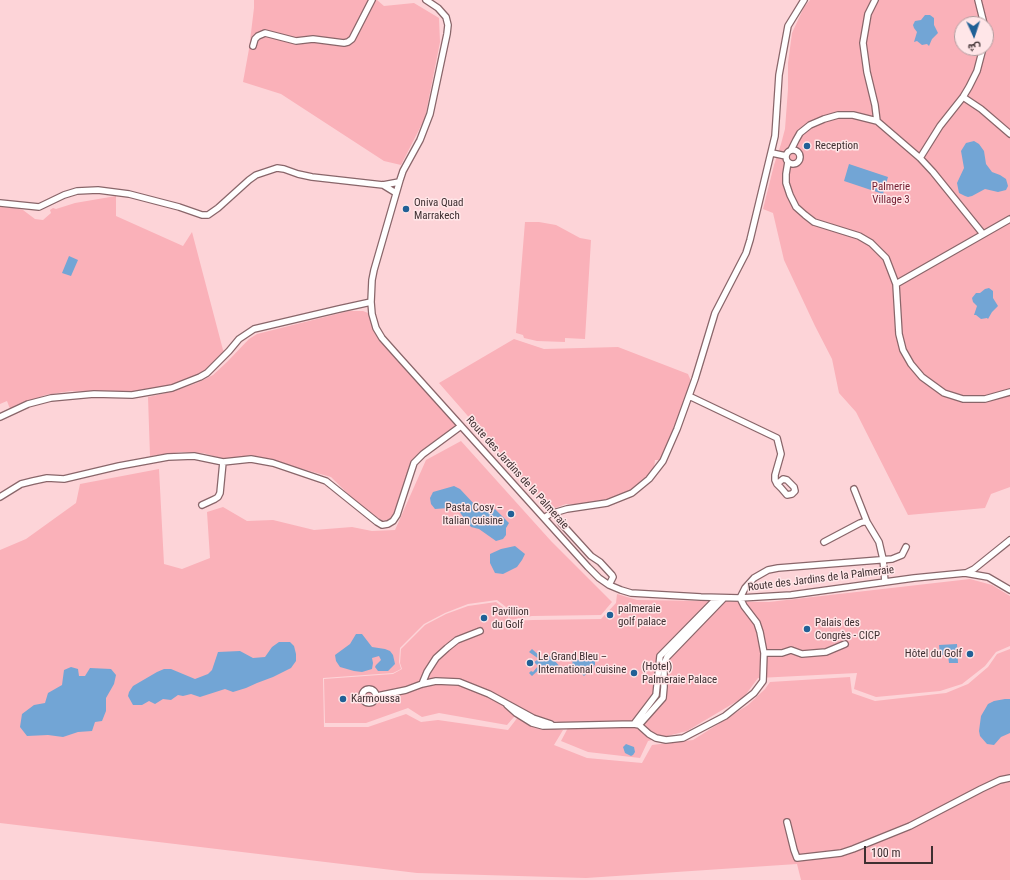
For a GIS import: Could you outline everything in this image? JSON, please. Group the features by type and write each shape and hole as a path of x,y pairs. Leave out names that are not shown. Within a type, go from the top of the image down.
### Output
{"street":[{"path":"253,46 255,40 260,34 265,33 296,41 314,39 344,43 348,42 352,39 372,0"},
{"name":"Route des Jardins de la Palmeraie","path":"426,0 438,8 446,17 448,25 447,34 430,114 420,140 403,171 399,182 374,270 372,280 372,314 376,328 382,338 588,567 609,585 631,593 717,598 740,598 791,594 930,576 965,574 988,577 1010,590"},
{"path":"544,518 550,514 568,509 607,503 632,493 649,479 663,461 689,396 715,313 746,253 750,240 772,152 777,115 779,75 788,26 804,0"},
{"path":"875,0 868,14 863,43 877,121"},
{"path":"978,0 982,16"},
{"path":"920,158 940,126 963,98 977,71 981,56"},
{"path":"963,98 981,109 1010,134"},
{"path":"983,234 920,158 877,121 853,115 838,115 824,119 810,125 800,133 791,150 787,154 786,183 796,207 814,222 859,236 871,243 886,258 896,284 897,319 903,350 911,364 922,377 944,393 963,399 985,399 1010,392"},
{"path":"772,152 787,159 793,164 798,162 799,156 797,152 791,150"},
{"path":"0,203 39,207 64,195 77,191 98,190 129,194 208,215 256,175 277,168 312,177 383,185 399,182"},
{"path":"383,185 396,193"},
{"path":"896,284 1010,219"},
{"path":"0,417 28,404 51,398 94,394 132,395 172,388 207,373 229,352 239,339 254,329 371,302"},
{"path":"689,396 777,438 781,454 774,475 777,484"},
{"path":"0,497 21,484 33,481 47,478 64,479 118,466 168,457 194,456 223,462 252,459 260,460 322,479 382,525 393,521 397,515 405,486 414,463 423,454 461,426"},
{"path":"202,505 218,497 220,493 223,462"},
{"path":"854,489 867,522 879,542 883,559 885,582"},
{"path":"824,542 860,523 867,522"},
{"path":"561,523 591,556 600,562 612,575 613,577 609,585"},
{"path":"965,574 974,569 1010,540"},
{"path":"376,696 406,690 436,681 459,682 489,694 507,705 539,720 559,726 636,724 656,738 676,740 694,733 718,720 754,693 763,681 764,653 760,632 757,623 740,598 745,588 754,578 768,570 785,567 892,559 902,555 906,547"},
{"path":"683,637 717,598"},
{"path":"636,724 656,695 660,656 683,637 724,598"},
{"path":"422,684 427,672 436,658 457,640 480,631"},
{"path":"764,653 782,653 791,650 802,654 826,652 845,644"},
{"path":"427,672 436,681"},
{"path":"787,822 797,858 841,853 910,826 981,789 1000,780 1010,778"}],"green space":[{"path":"254,0 377,0 384,6 414,3 439,18 440,42 425,118 401,165 384,161 281,94 243,82 249,49"},
{"name":"Palmerie Village 3","path":"810,0 1010,0 1010,487 991,494 985,508 908,515 856,412 839,393 832,359 784,260 773,213 763,209 785,129 788,63 792,33 804,7"},
{"path":"116,196 116,216 183,246 192,232 223,350 227,353 201,375 161,389 125,394 71,391 45,395 10,409 7,401 0,404 0,207 23,210 35,219 43,220 51,213 50,210 53,208 56,209 75,203"},
{"path":"525,222 539,222 556,225 580,238 591,240 585,339 565,338 565,342 537,341 524,338 523,335 516,333"},
{"path":"349,311 363,311 368,313 374,330 384,344 455,423 455,427 451,432 418,455 413,461 393,518 389,521 381,520 356,502 331,477 267,459 246,457 224,459 203,453 181,452 150,456 148,397 171,392 197,383 213,375 249,339 257,334"},
{"path":"514,339 544,349 618,347 688,374 691,381 663,460 655,460 654,469 637,487 618,497 589,504 566,504 550,510 439,383"},
{"path":"461,441 551,541 612,602 601,615 532,616 510,620 506,607 497,600 468,604 445,613 424,624 400,648 399,662 401,669 393,673 323,678 324,727 368,727 406,714 421,722 438,720 508,730 518,717 535,727 563,730 554,745 587,758 642,763 652,745 693,740 748,705 765,689 770,682 850,677 852,693 875,701 946,693 968,684 988,667 997,654 1010,649 1010,880 801,880 797,864 586,878 417,873 0,823 0,550 26,539 76,503 80,484 159,469 164,564 182,569 210,558 207,512 223,507 247,521 273,520 314,530 352,527 372,531 395,530 426,460"},
{"path":"970,579 992,585 1010,596 1010,646 996,652 985,666 962,684 940,691 876,697 854,689 857,673 758,678 744,697 687,731 648,741 640,758 588,752 561,741 570,724 537,718 520,710 507,725 439,713 422,717 408,708 366,723 325,723 324,679 393,674 402,669 400,663 401,649 425,625 446,614 468,606 496,602 505,609 510,621 601,619 616,603 617,594 637,600 769,602"}],"water":[{"path":"925,15 930,15 934,18 934,25 938,33 932,39 929,46 927,44 922,45 917,41 914,42 917,32 913,25 915,21 921,20"},
{"path":"974,141 979,144 984,151 986,164 992,172 1006,179 1008,186 1006,190 998,192 985,189 968,197 959,193 957,183 964,168 961,151 966,143"},
{"path":"849,164 888,177 883,194 844,181"},
{"path":"69,256 78,260 71,276 62,273"},
{"path":"989,288 993,291 993,298 998,306 988,319 981,319 974,315 977,306 973,302 972,298 976,293 980,293"},
{"path":"454,486 460,489 475,505 491,512 495,509 509,523 506,528 506,535 503,539 496,541 479,529 471,527 458,510 449,508 435,509 431,504 430,498 433,492"},
{"path":"515,546 525,554 517,567 503,574 495,573 490,563 490,554 501,549"},
{"path":"356,634 362,634 372,647 390,651 393,655 395,664 388,671 378,671 375,667 381,660 379,656 372,658 372,669 362,672 340,667 336,661 335,655 350,644"},
{"path":"279,642 290,642 294,646 296,661 291,668 246,688 233,692 225,689 200,697 191,694 183,696 178,695 171,700 163,699 155,704 149,701 142,705 133,705 128,696 133,686 164,669 171,669 195,679 208,674 212,670 218,652 240,651 253,658 265,657 272,647"},
{"path":"957,644 958,663 949,663 948,655 940,655 939,645"},
{"path":"532,649 544,660 549,656 562,657 554,660 562,669 549,669 544,665 532,676 529,673 531,671 533,672 538,666 534,662 539,659 529,652"},
{"path":"584,651 595,661 595,665 591,668 589,666 587,668 589,671 584,676 579,671 581,668 579,666 575,670 569,669 573,665 573,662 568,657 575,656 578,660 581,658 579,655"},
{"path":"71,667 78,669 79,676 85,676 90,668 111,669 116,675 114,684 106,698 106,711 102,721 95,722 92,731 78,732 63,737 48,735 27,736 20,727 22,714 34,705 45,703 48,693 62,685 64,670"},
{"path":"1010,699 1010,733 1001,737 994,745 987,744 980,736 979,731 981,716 988,704"},
{"path":"626,744 634,747 635,752 633,755 631,756 625,753 623,747"}],"place":[{"name":"Reception","path":"807,146"},
{"name":"Oniva Quad Marrakech","path":"406,209"},
{"name":"Pasta Cosy – Italian cuisine","path":"511,514"},
{"name":"palmeraie golf palace","path":"610,615"},
{"name":"Pavillion du Golf","path":"484,618"},
{"name":"Palais des Congrès - CICP","path":"807,629"},
{"name":"Hôtel du Golf","path":"970,654"},
{"name":"Le Grand Bleu – International cuisine","path":"530,663"},
{"name":"(Hotel) Palmeraie Palace","path":"634,673"},
{"name":"Karmoussa","path":"343,699"}]}
